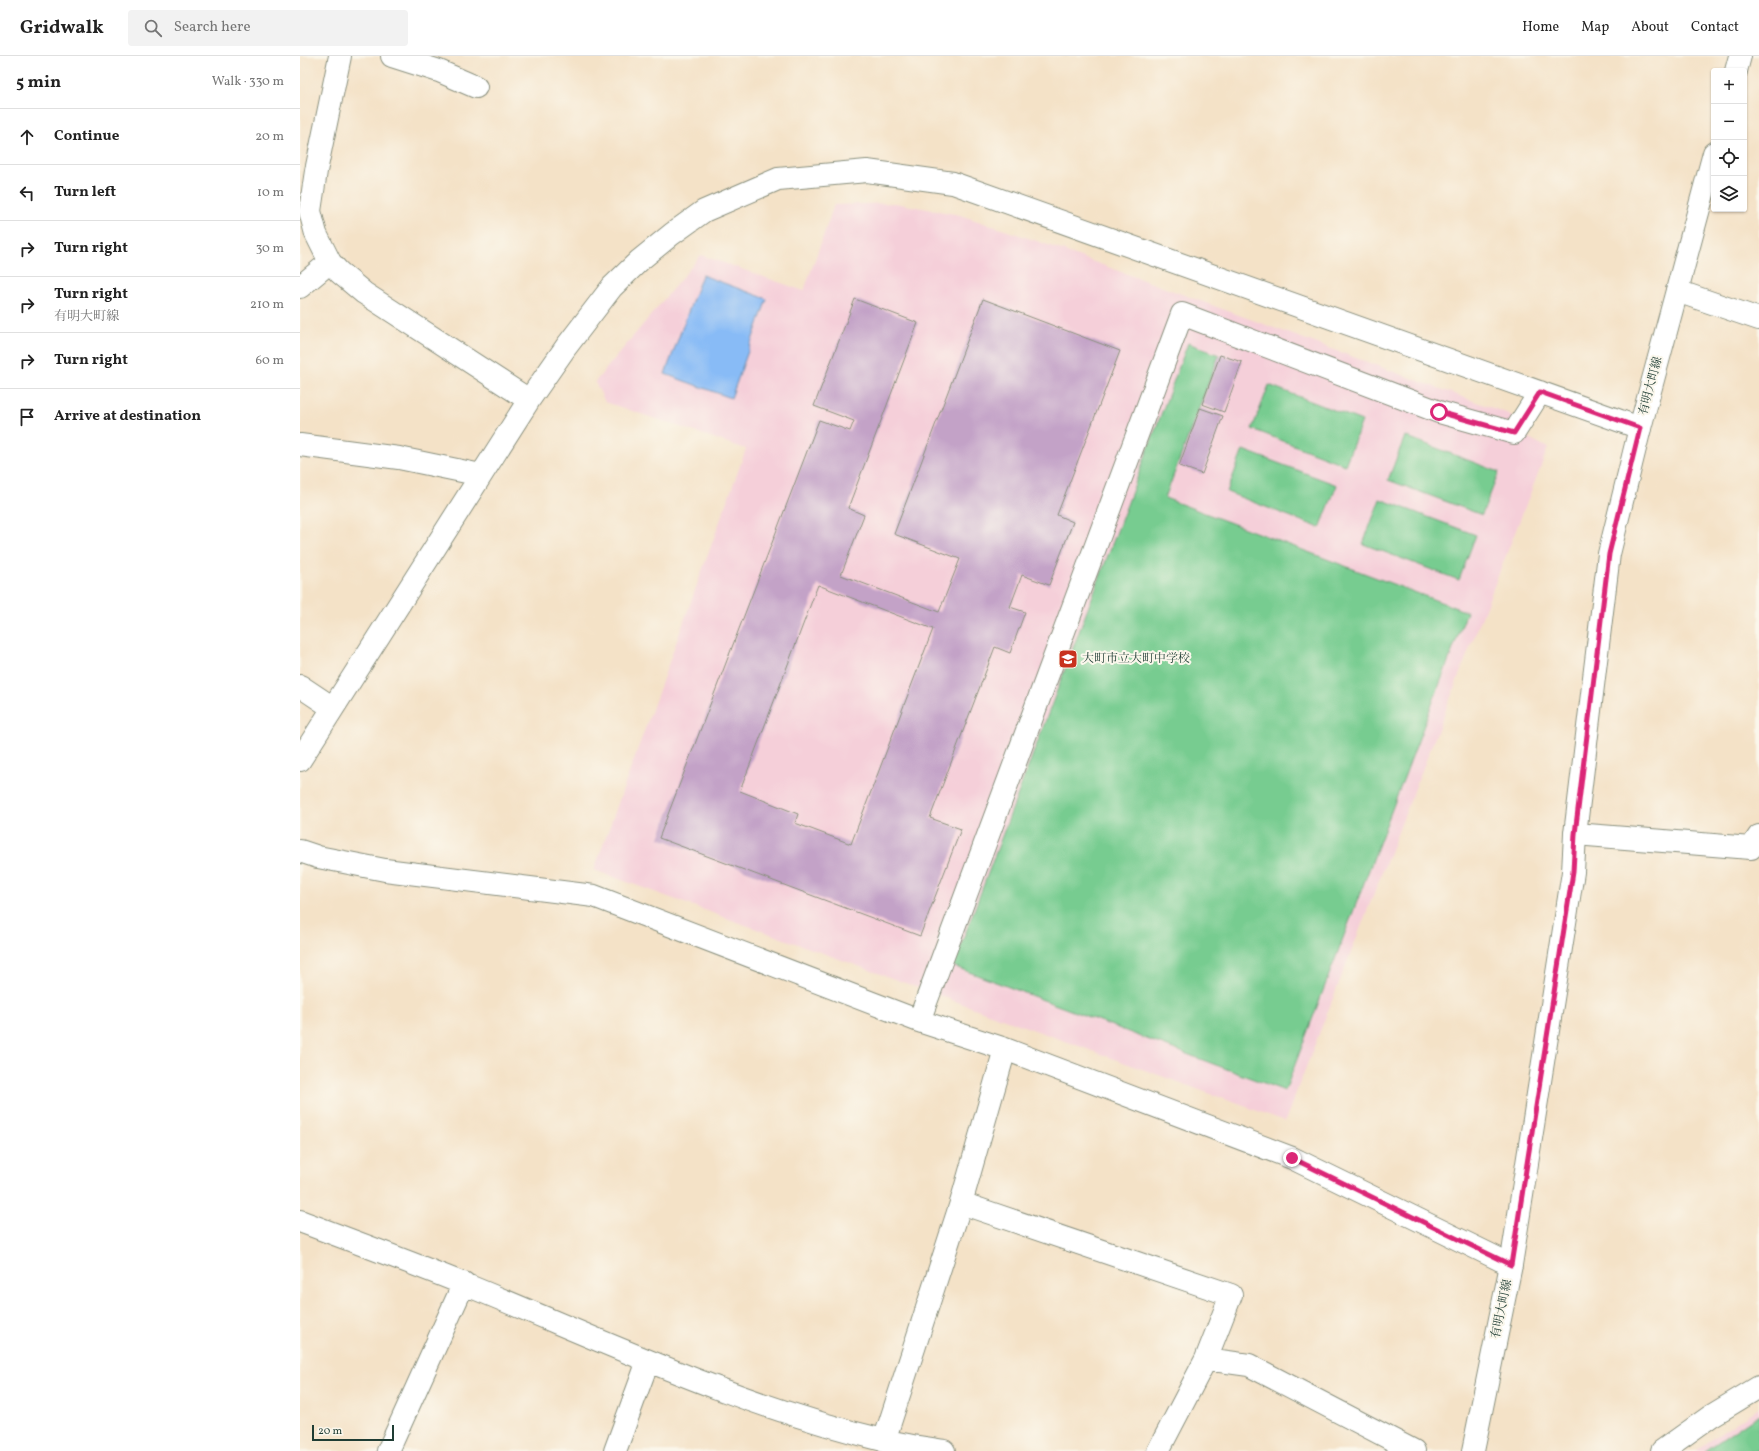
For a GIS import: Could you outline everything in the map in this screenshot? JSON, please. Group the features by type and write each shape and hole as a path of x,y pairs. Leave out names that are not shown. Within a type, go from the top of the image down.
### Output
{"street":[{"path":"340,56 305,220 316,234 330,262 339,272 364,293 529,400"},
{"path":"392,56 440,71 476,87"},
{"path":"1737,68 1740,56"},
{"name":"有明大町線","path":"1473,1451 1511,1265 1573,872 1575,834 1609,554 1640,428 1711,164"},
{"path":"300,760 529,400 566,347 612,287 640,260 704,211 778,179 868,171 954,183 1640,428"},
{"path":"300,287 330,262"},
{"path":"1677,292 1759,319"},
{"path":"918,1021 1182,314 1439,412 1514,433 1540,392"},
{"path":"300,445 399,458 481,475"},
{"path":"300,686 333,708"},
{"path":"1575,834 1751,848 1759,836"},
{"path":"300,851 385,870 594,896 918,1021 1005,1049 1292,1158 1511,1265"},
{"path":"884,1441 961,1203 1005,1049"},
{"path":"961,1203 1231,1295 1206,1359 1158,1451"},
{"path":"300,1221 464,1283 648,1361 739,1396 808,1420 884,1441 944,1451"},
{"path":"388,1451 464,1283"},
{"path":"1206,1359 1249,1365 1414,1451"},
{"path":"615,1451 648,1361"},
{"path":"1662,1451 1711,1416 1759,1387"}],"shaded area":[{"name":"大町市立大町中学校","path":"895,203 960,215 1034,240 1509,414 1529,438 1548,448 1285,1121 594,870 746,449 605,402 595,382 701,255 804,291 834,205"},
{"path":"1759,1407 1759,1451 1695,1451"}],"green space":[{"path":"1188,343 1219,355 1165,498 1467,612 1285,1091 953,966"},
{"path":"1269,385 1362,421 1345,465 1252,429"},
{"path":"1405,436 1499,472 1482,515 1388,480"},
{"path":"1243,450 1337,485 1320,528 1227,492"},
{"path":"1380,499 1476,535 1459,580 1363,544"},
{"path":"1759,1414 1759,1451 1705,1451"}],"water":[{"path":"702,275 767,299 731,398 665,374"}],"building":[{"path":"855,299 918,323 848,508 864,515 841,575 939,612 960,559 894,534 983,299 1120,351 1057,515 1073,522 1049,585 1022,575 1010,607 1025,612 1010,653 995,647 930,818 961,829 920,936 659,838 819,420 850,431 854,421 814,406","holes":["818,585 933,629 851,844 795,823 798,814 740,791"]},
{"path":"1220,355 1242,362 1224,412 1202,404"},
{"path":"1200,408 1223,416 1202,474 1179,466"}],"place":[{"name":"大町市立大町中学校","path":"1068,659"}],"route":[{"path":"1292,1158 1511,1265 1573,872 1575,834 1609,554 1640,428 1540,392 1514,433 1439,412"}]}
